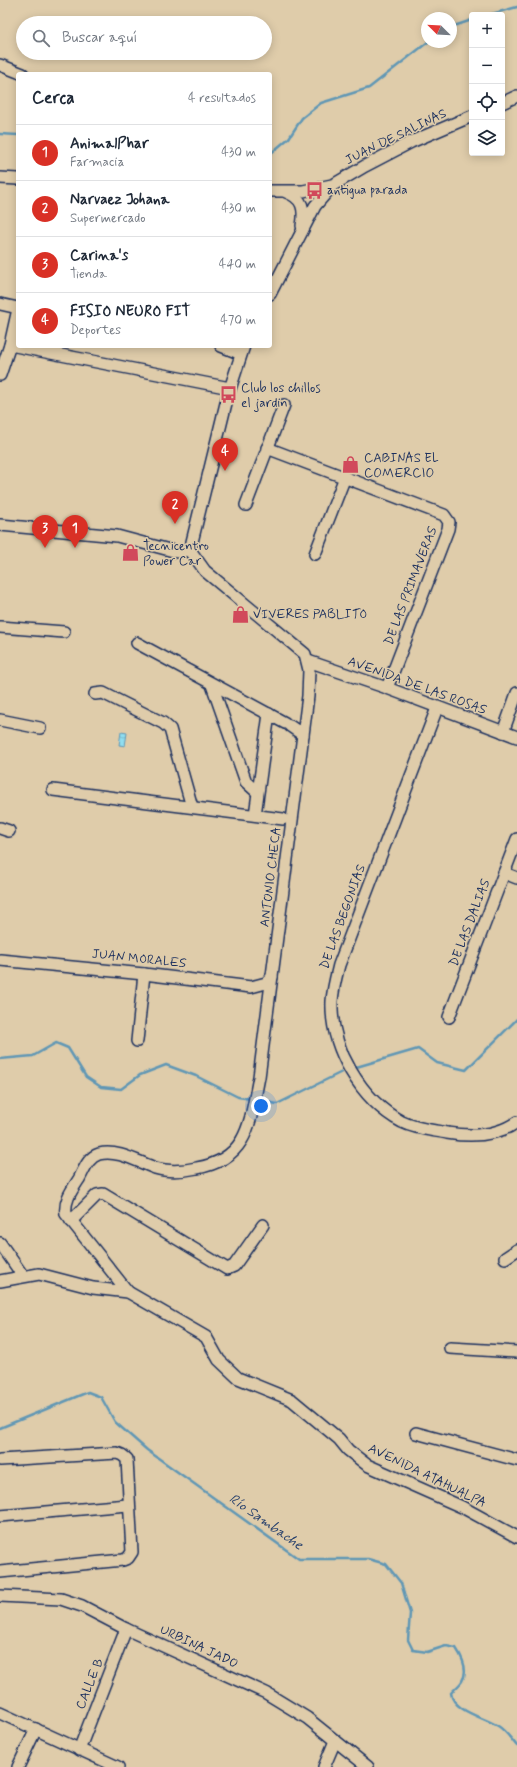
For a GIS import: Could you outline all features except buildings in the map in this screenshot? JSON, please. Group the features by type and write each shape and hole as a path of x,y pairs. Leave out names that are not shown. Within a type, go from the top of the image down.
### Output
{"street":[{"path":"0,65 18,72"},
{"path":"505,102 517,96"},
{"name":"JUAN DE SALINAS","path":"272,191 286,192 314,190 333,185 364,166 411,142 469,117"},
{"path":"0,178 16,179"},
{"name":"JUAN DE SALINAS","path":"300,236 315,206 333,185"},
{"path":"272,290 300,236 302,222 302,204 298,198 286,192"},
{"path":"0,304 16,308"},
{"path":"0,375 10,345 16,318"},
{"path":"10,345 16,346"},
{"path":"25,348 230,388"},
{"path":"232,348 242,350 230,388 190,550 205,571 251,611 302,650 308,661"},
{"path":"246,505 284,404"},
{"name":"DE LAS PRIMAVERAS","path":"267,448 444,515 449,522 387,688"},
{"path":"315,554 345,477"},
{"path":"0,525 117,536 177,552 190,550"},
{"path":"0,627 64,632"},
{"path":"137,643 212,685 288,724 303,735"},
{"name":"AVENIDA DE LAS ROSAS","path":"308,661 387,688 517,737"},
{"name":"ANTONIO CHECA","path":"128,1292 66,1214 66,1201 88,1162 98,1154 111,1153 157,1169 173,1171 210,1166 235,1151 248,1130 259,1077 303,735 309,681 308,661"},
{"path":"212,685 246,782 257,792"},
{"path":"95,694 103,693 168,726 174,738 192,807"},
{"path":"503,732 517,693"},
{"name":"DE LAS BEGONIAS","path":"437,708 334,981 333,1017 340,1046 356,1078 381,1108 403,1122 417,1128 475,1136 494,1133 517,1122"},
{"path":"255,815 269,714"},
{"path":"0,720 40,728"},
{"path":"53,790 283,819"},
{"name":"DE LAS DALIAS","path":"449,1017 517,840"},
{"path":"504,873 517,878"},
{"name":"JUAN MORALES","path":"0,960 144,974 251,987 266,983 272,977"},
{"path":"137,1041 144,974"},
{"path":"71,1221 97,1195 102,1194 227,1269 234,1266 263,1225"},
{"path":"0,1243 23,1276"},
{"path":"505,1258 517,1250"},
{"name":"AVENIDA ATAHUALPA","path":"0,1281 39,1274 93,1288 128,1292 206,1337 219,1360 238,1378 292,1400 339,1439 348,1450 367,1465 462,1507 517,1537"},
{"path":"450,1348 517,1352"},
{"path":"416,1433 517,1460"},
{"path":"0,1460 117,1453 122,1454 127,1459 128,1505 132,1552 128,1558 0,1572"},
{"path":"0,1516 128,1505"},
{"name":"URBINA JADO","path":"0,1596 61,1599 82,1606 126,1629 266,1693 300,1712 368,1767"},
{"name":"CALLE B","path":"79,1750 126,1629"},
{"path":"0,1713 118,1767"},
{"path":"18,1767 36,1729"},
{"path":"324,1767 335,1741"}],"water":[{"path":"121,732 127,733 125,746 119,745"}],"waterway":[{"path":"499,12 517,7"},
{"path":"457,25 469,21"},
{"path":"272,152 289,138 302,118 321,103 369,88 421,47"},
{"path":"0,134 16,135"},
{"path":"353,1068 418,1049 437,1063 466,1070 517,1019"},
{"path":"0,1059 33,1056 56,1043 68,1048 86,1077 101,1087 121,1089 140,1075 166,1065 196,1076 238,1097 251,1099"},
{"path":"258,1100 277,1104 346,1070"},
{"name":"Río Sambache","path":"0,1428 88,1392 101,1397 115,1422 147,1450 299,1559 368,1559 386,1564 401,1583 410,1613 408,1640 413,1650 427,1652 446,1646 456,1648 464,1664 465,1672 461,1682 451,1693 453,1699 463,1709 501,1728 517,1746"}],"place":[{"name":"antigua parada","path":"314,190"},
{"name":"Club los chillos el jardin","path":"228,395"},
{"name":"CABINAS EL COMERCIO","path":"351,465"},
{"name":"FISIO NEURO FIT","path":"225,471"},
{"name":"Narvaez Johana","path":"175,524"},
{"name":"Carina's","path":"45,548"},
{"name":"AnimalPhar","path":"75,548"},
{"name":"Tecnicentro Power Car","path":"130,553"},
{"name":"VIVERES PABLITO","path":"240,614"}]}
